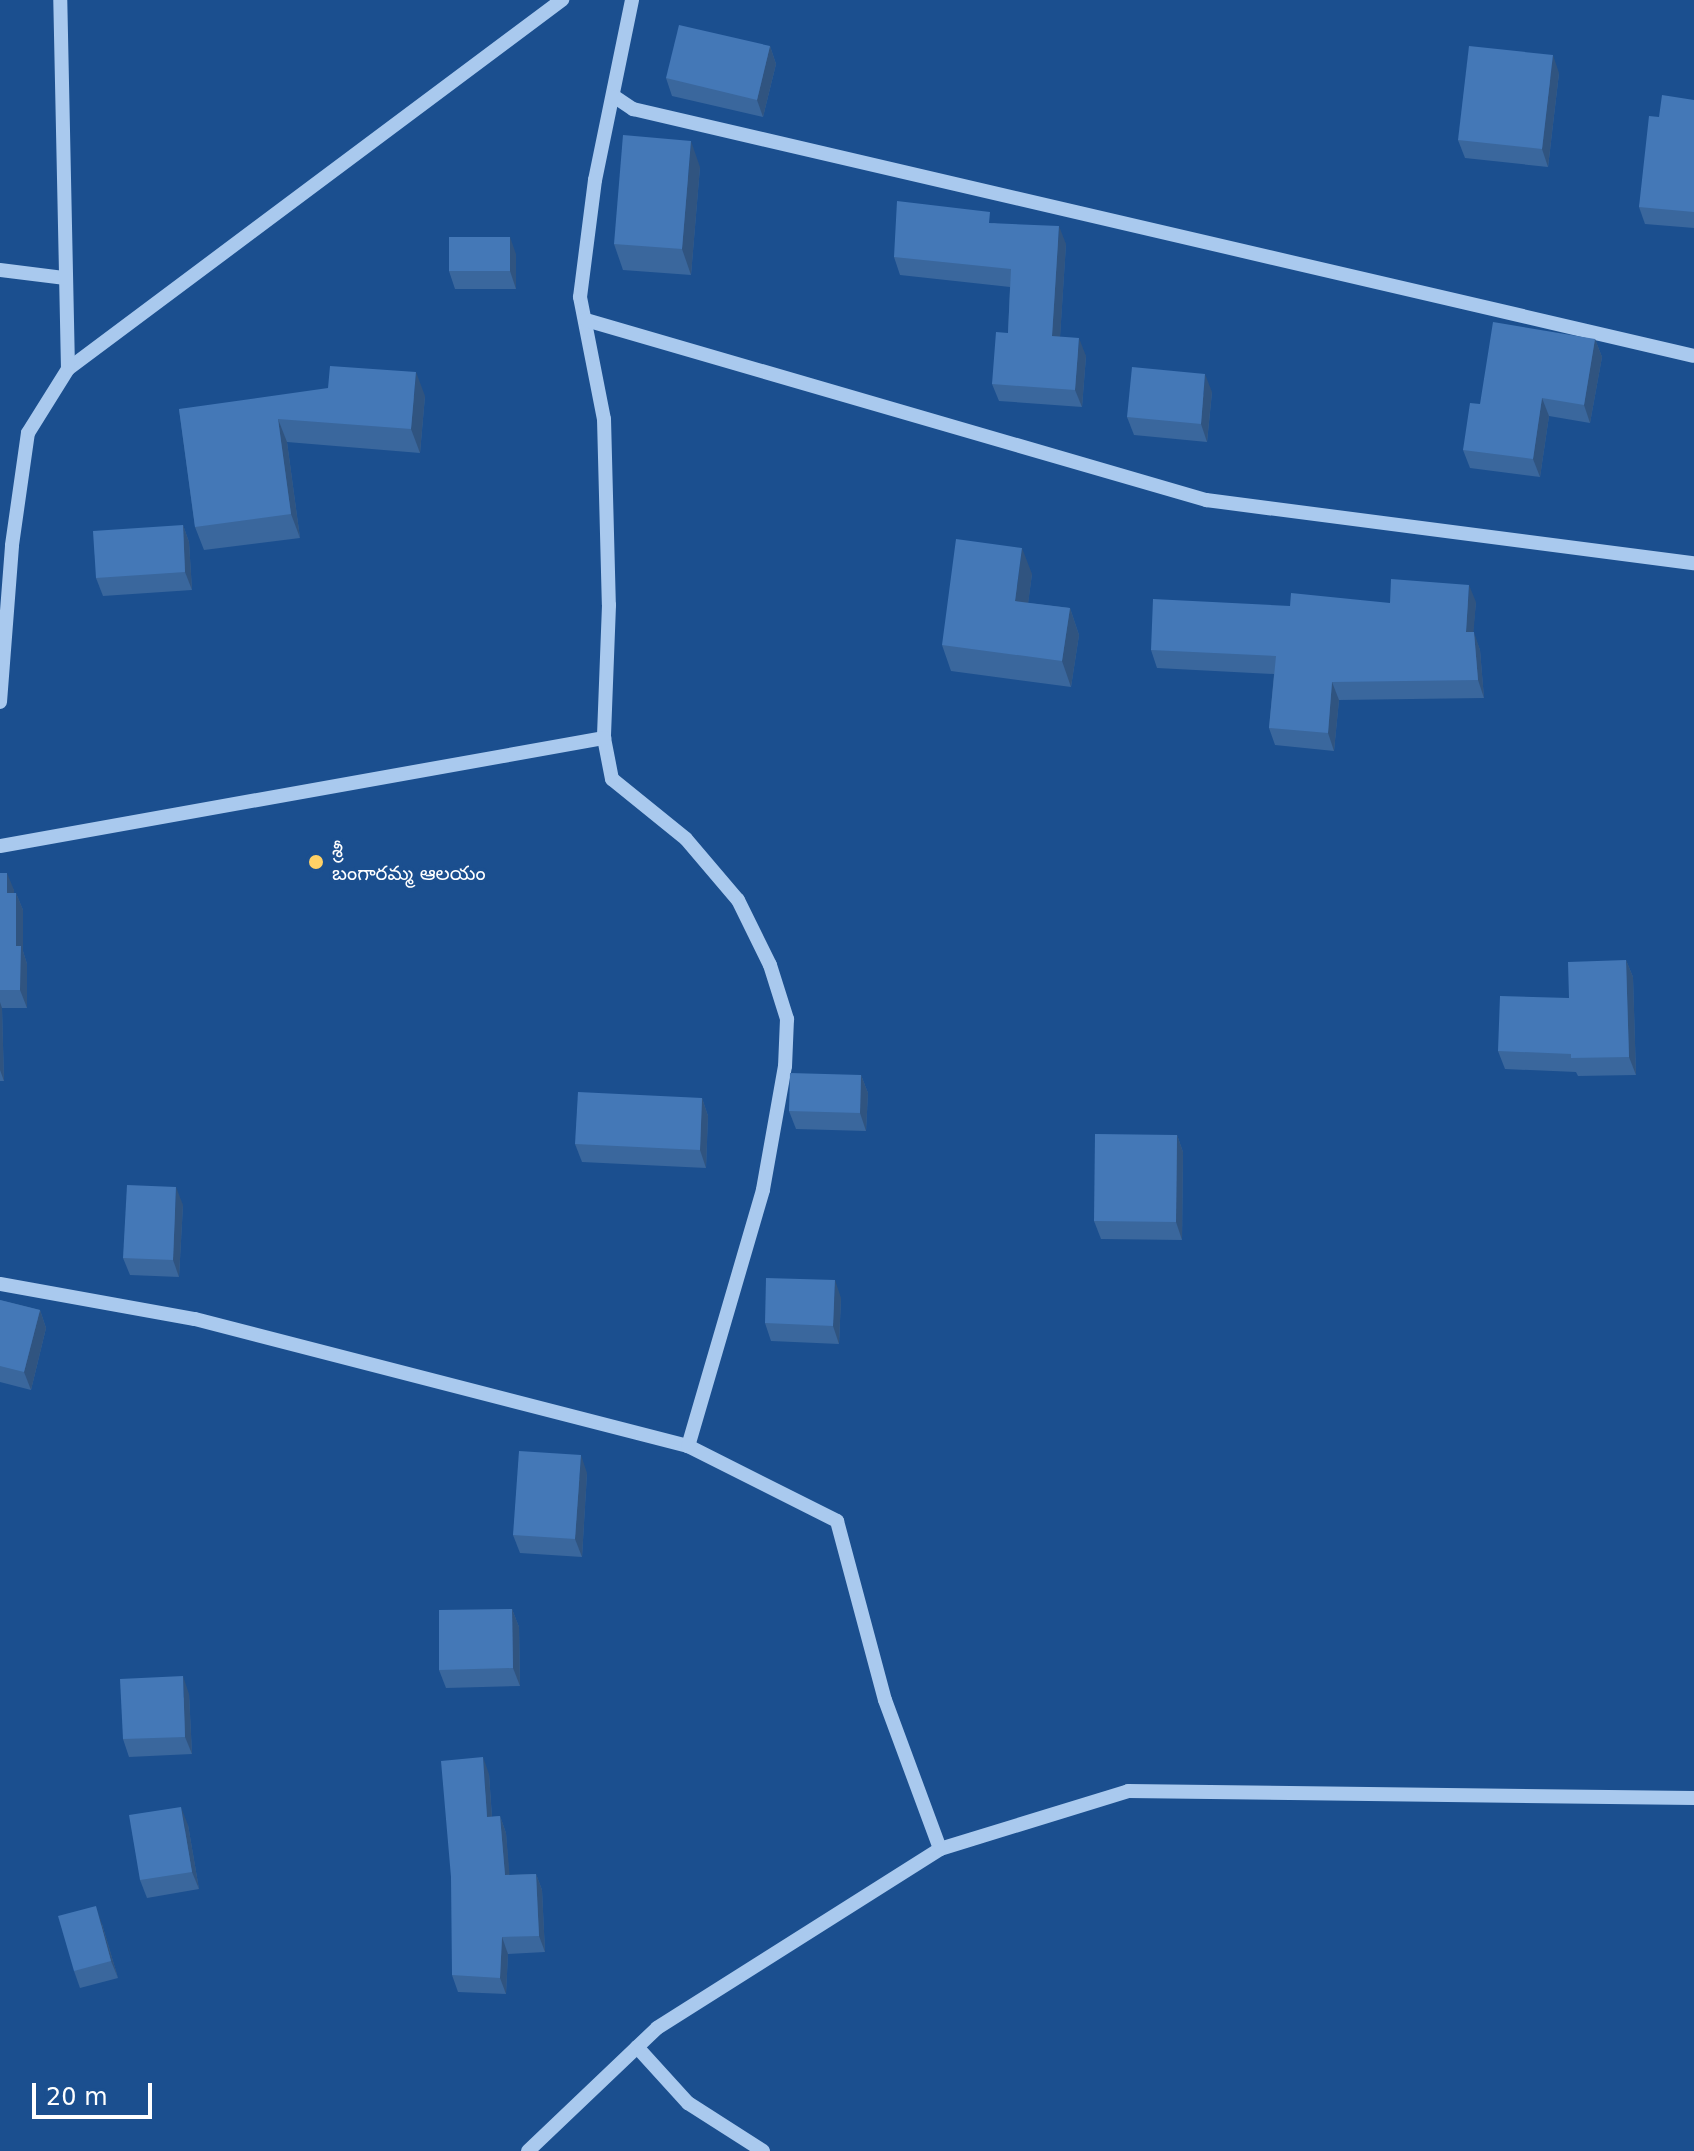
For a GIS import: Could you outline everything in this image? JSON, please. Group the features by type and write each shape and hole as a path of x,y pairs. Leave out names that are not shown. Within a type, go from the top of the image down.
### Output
{"street":[{"path":"60,0 68,369"},
{"path":"0,702 12,545 28,433 68,369 562,0"},
{"path":"632,0 582,252 580,297 604,419 609,605 604,738 612,779 686,839 738,900 770,965 787,1019 785,1066 763,1190 688,1446"},
{"path":"615,97 633,109 1694,356"},
{"path":"0,270 64,278"},
{"path":"586,320 1206,500 1694,563"},
{"path":"0,846 604,738"},
{"path":"0,1284 195,1319 688,1446 837,1521 885,1700 940,1849"},
{"path":"528,2151 657,2028 940,1849 1128,1791 1694,1798"},
{"path":"637,2047 688,2103 763,2151"}],"building":[{"path":"679,25 770,46 757,100 666,78"},
{"path":"1469,46 1553,55 1542,149 1458,140"},
{"path":"1662,95 1694,100 1694,212 1639,207 1649,116 1659,117"},
{"path":"623,135 691,141 682,249 614,244"},
{"path":"897,201 990,212 989,223 1059,226 1052,336 1079,338 1075,390 992,384 996,332 1008,333 1011,269 894,257"},
{"path":"449,237 510,237 510,271 449,271"},
{"path":"1493,322 1595,339 1584,405 1542,398 1533,459 1463,450 1470,403 1480,404"},
{"path":"330,366 416,372 411,429 278,419 291,514 195,527 179,409 328,388"},
{"path":"1132,367 1205,374 1201,424 1127,417"},
{"path":"183,525 185,572 96,578 93,531"},
{"path":"956,539 1022,548 1015,601 1070,608 1062,661 942,645"},
{"path":"1391,579 1469,585 1466,632 1474,632 1478,680 1332,682 1328,733 1269,728 1276,656 1151,650 1153,599 1290,606 1291,593 1390,603"},
{"path":"0,873 7,873 7,893 16,893 16,946 21,946 20,990 0,990"},
{"path":"1626,960 1629,1057 1571,1058 1571,1054 1498,1051 1500,996 1569,998 1568,962"},
{"path":"790,1073 861,1075 860,1113 789,1111"},
{"path":"578,1092 702,1098 700,1150 575,1144"},
{"path":"1095,1134 1177,1135 1176,1222 1094,1221"},
{"path":"127,1185 176,1187 173,1260 123,1258"},
{"path":"766,1278 835,1280 833,1326 765,1323"},
{"path":"0,1300 40,1310 24,1372 0,1366"},
{"path":"519,1451 581,1455 575,1539 513,1535"},
{"path":"512,1609 513,1668 439,1670 439,1610"},
{"path":"183,1676 185,1737 123,1739 120,1679"},
{"path":"483,1757 487,1817 500,1816 505,1875 536,1874 539,1936 502,1937 500,1978 452,1975 451,1877 441,1761"},
{"path":"181,1807 192,1872 140,1880 129,1815"},
{"path":"96,1906 111,1961 74,1971 58,1916"}],"place":[{"name":"శ్రీ బంగారమ్మ ఆలయం","path":"316,862"}]}
